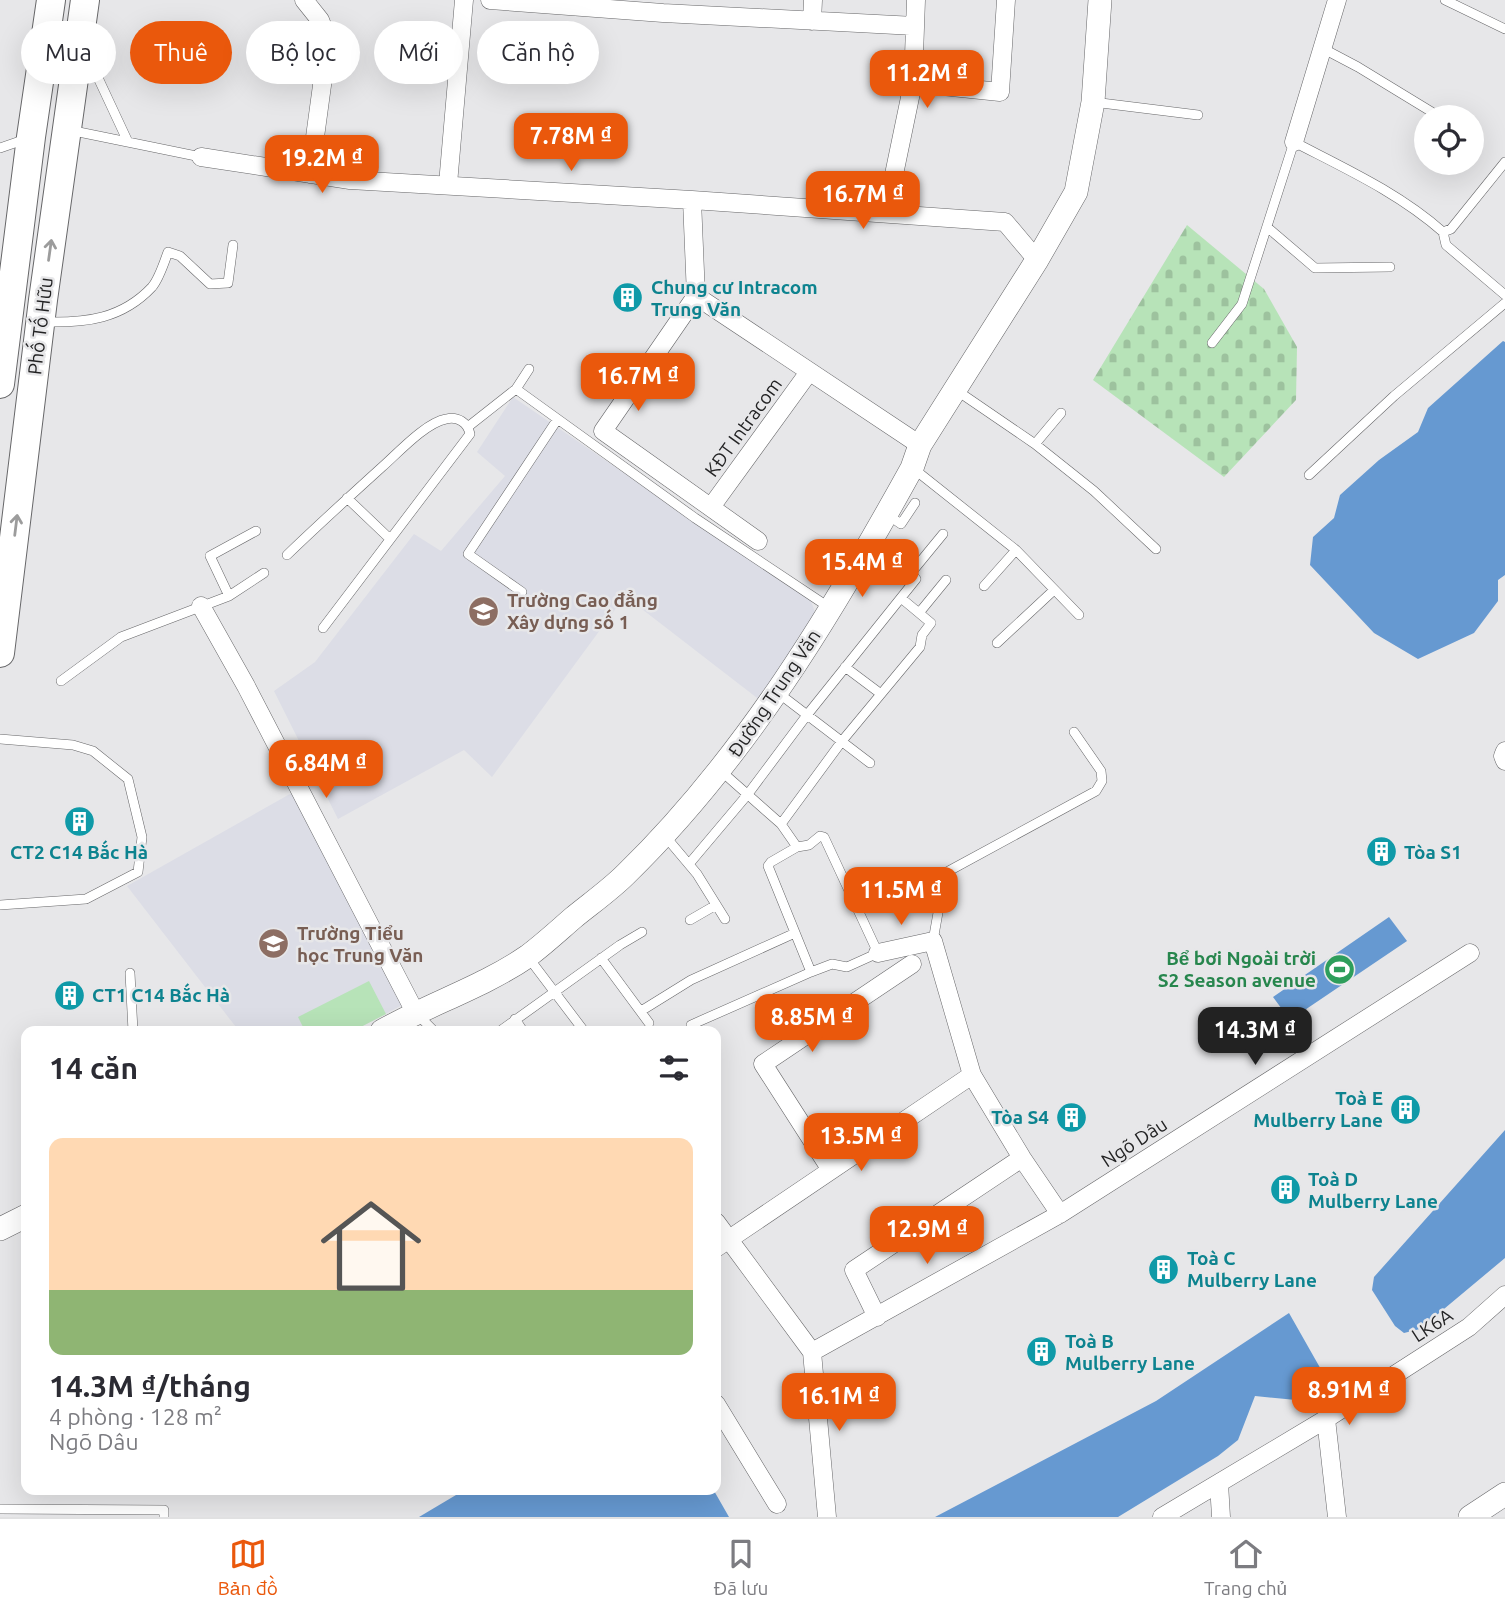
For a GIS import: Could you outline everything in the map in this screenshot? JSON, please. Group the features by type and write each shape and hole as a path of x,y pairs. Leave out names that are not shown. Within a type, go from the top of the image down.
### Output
{"main road":[{"name":"Phố Tố Hữu","path":"0,384 51,0"},
{"name":"Phố Tố Hữu","path":"82,21 85,0"},
{"name":"Phố Tố Hữu","path":"0,653 4,592 74,84"}],"street":[{"path":"304,0 320,20 328,41 310,174"},
{"path":"448,184 464,0"},
{"path":"490,0 663,13 716,7 812,21 915,26"},
{"path":"812,21 813,0"},
{"path":"886,213 913,83 916,0"},
{"path":"913,83 1000,92 1006,0"},
{"name":"Đường Trung Văn","path":"391,1026 476,985 527,956 624,876 664,835 720,769 775,691 831,609 912,468 920,445 1037,260 1076,191 1093,102 1100,0"},
{"path":"1294,142 1337,0"},
{"path":"201,157 350,180 448,184 1005,222 1037,260"},
{"path":"692,200 696,296"},
{"name":"KĐT Intracom","path":"758,541 603,431 696,296 920,445"},
{"name":"KĐT Intracom","path":"711,507 809,372"},
{"path":"201,606 246,686 415,1012"},
{"path":"1505,751 1505,761"},
{"path":"878,953 933,941 972,1075 1022,1158 1060,1214"},
{"name":"Ngõ Dâu","path":"812,1352 1060,1214 1470,953"},
{"path":"831,1170 763,1063 912,964"},
{"path":"827,1517 812,1352 722,1244 972,1075"},
{"path":"877,1317 854,1270 1022,1158"},
{"path":"0,1229 21,1218"},
{"name":"LK6A","path":"1162,1517 1326,1419 1469,1327 1505,1295"},
{"path":"721,1412 777,1504"},
{"path":"1326,1419 1337,1517"},
{"path":"1219,1483 1221,1517"},
{"path":"1470,1517 1505,1494"}],"lane":[{"path":"1445,0 1505,29"},
{"path":"1322,48 1420,105"},
{"path":"101,84 128,142"},
{"path":"1093,102 1198,115"},
{"path":"67,130 201,157"},
{"path":"0,148 31,137"},
{"path":"1212,343 1242,304 1294,142 1371,181 1413,208 1443,232 1446,245 1505,295"},
{"path":"1443,232 1451,229 1505,162"},
{"path":"1267,228 1315,268 1390,267"},
{"path":"40,322 80,323 128,307 153,286 168,252 180,256 210,284 228,283 233,245"},
{"path":"1310,475 1394,396 1505,303"},
{"path":"468,426 516,389 529,369"},
{"path":"516,389 695,518 831,609"},
{"path":"955,389 1035,444 1094,491 1156,549"},
{"path":"1035,444 1061,413"},
{"path":"287,555 406,445 431,426 447,418 462,421 468,426 470,434 323,628"},
{"path":"522,592 468,554 557,420"},
{"path":"912,468 1016,550 1079,615"},
{"path":"347,498 390,539"},
{"path":"887,514 901,524 915,503"},
{"path":"229,596 210,555 256,531"},
{"path":"689,864 748,794 807,715 916,579 911,573 943,534"},
{"path":"984,586 1016,550"},
{"path":"61,681 121,637 229,596 264,573"},
{"path":"919,613 946,580"},
{"path":"997,643 1054,590"},
{"path":"780,824 842,741 920,647 922,635 932,623 901,598"},
{"path":"845,667 881,694"},
{"path":"775,691 870,763"},
{"path":"933,941 945,873 1096,791 1102,781 1101,771 1074,732"},
{"path":"0,739 74,745 93,751 128,779 142,837 138,873 86,900 0,905"},
{"path":"720,769 780,824 797,847"},
{"path":"664,835 689,864 725,919"},
{"path":"691,1025 811,972 832,964 847,967 878,953 825,839 821,836 809,845 797,847 768,866 811,972"},
{"path":"690,920 716,905"},
{"path":"506,1026 642,932"},
{"path":"641,1011 691,980 795,933"},
{"path":"527,956 580,1026"},
{"path":"601,958 649,1023"},
{"path":"130,973 133,1026"},
{"path":"415,1012 429,1026"},
{"path":"515,1019 520,1026"},
{"path":"0,1509 164,1510 164,1517"}],"shaded area":[{"name":"Trường Cao đẳng Xây dựng số 1","path":"513,397 811,601 818,621 761,701 625,596 492,777 464,750 338,819 274,691 315,662 414,534 441,551 505,476 477,452"},
{"name":"Trường Tiểu học Trung Văn","path":"297,790 406,1003 362,1026 235,1026 127,886"}],"green space":[{"path":"1187,225 1264,289 1297,347 1296,400 1224,477 1093,380"},
{"path":"369,981 386,1014 363,1026 302,1026 298,1017"}],"water":[{"path":"1503,341 1505,575 1498,580 1498,601 1474,633 1418,659 1374,633 1310,565 1313,537 1334,518 1340,495 1379,460 1418,432 1428,408"},
{"name":"Bể bơi Ngoài trời S2 Season avenue","path":"1389,917 1407,941 1290,1020 1273,997"},
{"path":"1505,1130 1505,1258 1420,1329 1404,1333 1395,1326 1372,1290 1374,1277"},
{"path":"1289,1313 1327,1380 1296,1400 1255,1396 1238,1440 1218,1456 1118,1517 935,1517 1156,1401"},
{"path":"456,1495 716,1495 729,1517 419,1517"}],"place":[{"name":"Chung cư Intracom Trung Văn","path":"628,298"},
{"name":"Trường Cao đẳng Xây dựng số 1","path":"484,611"},
{"name":"CT2 C14 Bắc Hà","path":"79,821"},
{"name":"Tòa S1","path":"1381,852"},
{"name":"Trường Tiểu học Trung Văn","path":"274,944"},
{"name":"Bể bơi Ngoài trời S2 Season avenue","path":"1339,969"},
{"name":"CT1 C14 Bắc Hà","path":"69,995"},
{"name":"Toà E Mulberry Lane","path":"1406,1109"},
{"name":"Tòa S4","path":"1072,1117"},
{"name":"Toà D Mulberry Lane","path":"1285,1190"},
{"name":"Toà C Mulberry Lane","path":"1164,1269"},
{"name":"Toà B Mulberry Lane","path":"1042,1352"}]}
